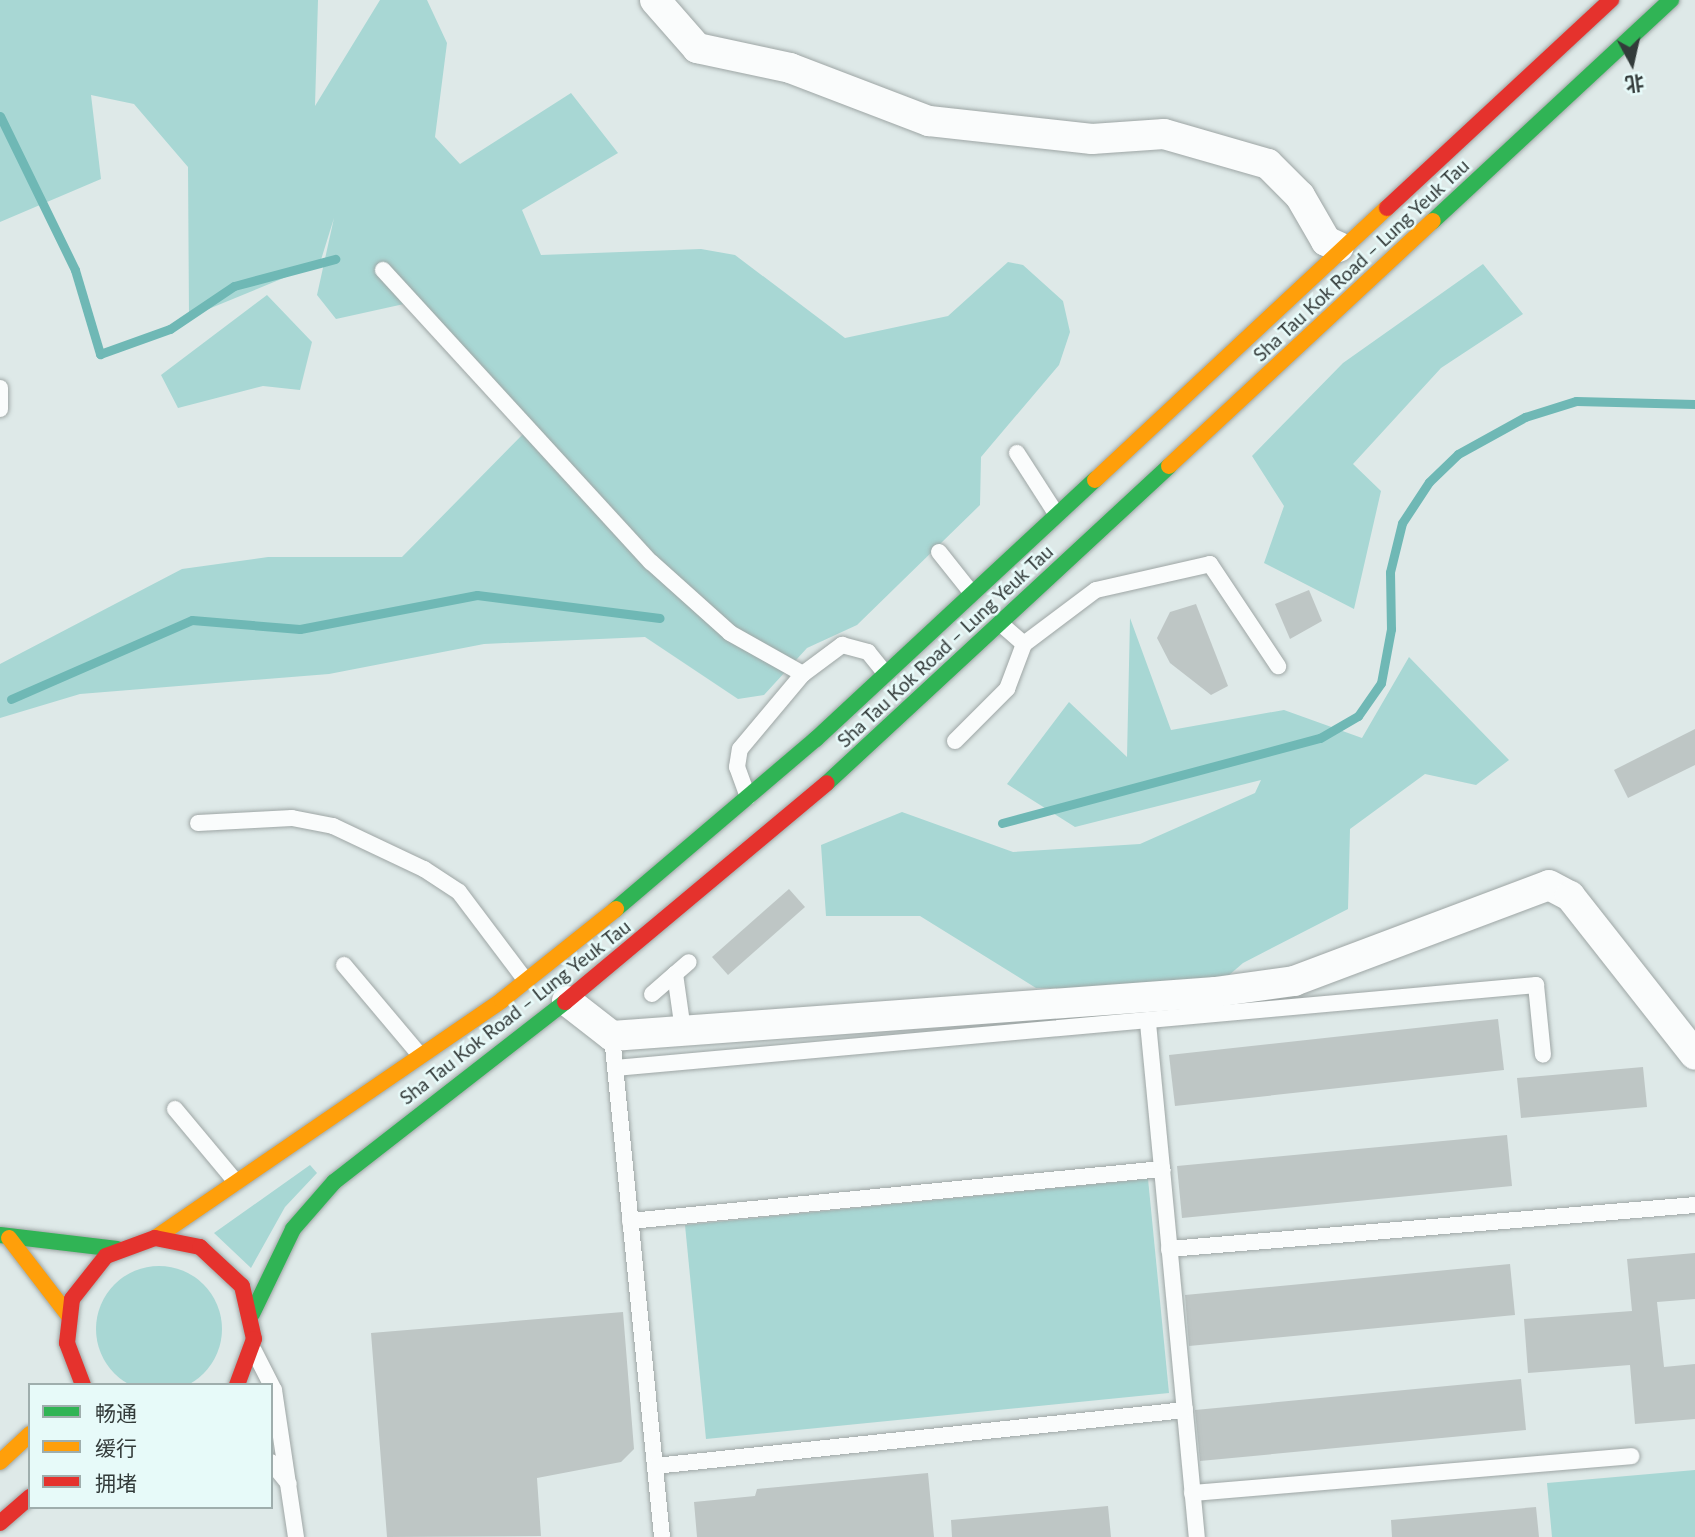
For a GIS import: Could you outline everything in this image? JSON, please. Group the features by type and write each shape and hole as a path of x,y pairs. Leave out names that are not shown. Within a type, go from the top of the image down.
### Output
{"main road":[{"name":"Sha Tau Kok Road – Lung Yeuk Tau","path":"82,1383 72,1365 68,1315 86,1274 117,1249 155,1238 238,1185 418,1053 526,981 748,798 1339,247 1611,0"},
{"name":"Sha Tau Kok Road – Lung Yeuk Tau","path":"252,1314 293,1229 334,1182 681,911 1001,624 1671,0"},
{"path":"4,1237 117,1249"},
{"path":"4,1237 68,1315"},
{"name":"Sha Tau Kok Road – Lung Yeuk Tau","path":"155,1238 213,1255 236,1277 252,1314 252,1349 238,1383"},
{"name":"Sha Tau Kok Road – Lung Yeuk Tau","path":"65,1383 72,1365"},
{"path":"0,1462 28,1436"},
{"path":"0,1523 28,1499"}],"street":[{"path":"655,0 697,48 790,68 929,121 1092,139 1164,134 1268,164 1300,196 1326,241 1339,247"},
{"path":"567,1001 612,1036 1215,992 1294,981 1549,886 1570,896 1695,1055"}],"lane":[{"path":"383,270 651,562 730,633 803,674"},
{"path":"0,388 0,409"},
{"path":"1017,453 1055,512"},
{"path":"939,552 970,592"},
{"path":"955,741 1007,689 1024,644 1096,590 1210,564 1278,666"},
{"path":"1001,624 1024,644"},
{"path":"748,798 737,767 740,749 803,674 842,645 868,652 884,672"},
{"path":"198,823 292,818 333,826 424,869 459,892 526,981"},
{"path":"652,994 689,962"},
{"path":"344,965 418,1053"},
{"path":"675,974 683,1030"},
{"path":"615,1068 1148,1023 1536,985 1543,1055"},
{"path":"1148,1023 1196,1537"},
{"path":"612,1036 662,1537"},
{"path":"175,1109 238,1185"},
{"path":"630,1221 1162,1169"},
{"path":"1169,1249 1695,1205"},
{"path":"252,1349 270,1383"},
{"path":"273,1388 296,1537"},
{"path":"655,1466 1185,1410"},
{"path":"1192,1493 1632,1456"},
{"path":"273,1464 289,1484"}],"shaded area":[{"path":"0,0 318,0 315,106 380,0 427,0 447,43 435,137 460,164 571,93 618,153 522,210 541,255 701,249 735,255 845,338 948,316 1008,262 1023,265 1063,301 1070,332 1059,365 981,457 980,505 857,625 807,648 764,695 738,699 645,637 484,644 329,674 80,694 0,718 0,664 182,569 268,557 402,557 530,427 413,302 336,319 317,295 334,218 320,263 189,317 188,167 134,104 91,95 101,179 0,222"},
{"path":"1483,264 1523,314 1441,368 1353,464 1381,491 1354,609 1264,563 1284,506 1252,456 1343,363"},
{"path":"267,295 312,342 300,390 263,386 178,408 161,375"},
{"path":"1130,618 1171,730 1284,710 1362,738 1409,657 1509,760 1476,785 1425,774 1350,829 1348,909 1243,963 1213,989 1036,988 920,916 826,916 821,845 902,812 1013,852 1140,844 1255,793 1261,780 1075,827 1007,784 1069,702 1127,757"},
{"path":"310,1165 317,1173 285,1207 251,1268 214,1233"},
{"path":"1148,1179 1169,1393 706,1439 685,1225"},
{"path":"147,1267 171,1267 194,1277 211,1294 221,1317 221,1341 217,1353 211,1364 190,1383 128,1383 107,1364 97,1341 97,1317 107,1294 124,1277"},
{"path":"1695,1470 1695,1537 1552,1537 1547,1483"}],"building":[{"path":"1309,590 1322,621 1290,639 1275,604"},
{"path":"1196,604 1228,686 1211,695 1170,663 1157,638 1170,612"},
{"path":"1695,729 1695,765 1628,798 1614,770"},
{"path":"789,889 805,907 728,975 712,957"},
{"path":"1498,1019 1504,1070 1175,1106 1169,1055"},
{"path":"1643,1067 1647,1107 1521,1118 1517,1078"},
{"path":"1507,1135 1512,1186 1182,1218 1177,1166"},
{"path":"1695,1253 1695,1299 1657,1302 1664,1367 1695,1364 1695,1419 1635,1424 1630,1365 1528,1373 1524,1319 1632,1311 1627,1259"},
{"path":"1510,1264 1515,1315 1189,1346 1185,1295"},
{"path":"623,1312 634,1449 621,1462 537,1478 541,1536 387,1537 371,1333"},
{"path":"1521,1379 1526,1430 1200,1461 1195,1410"},
{"path":"928,1473 934,1537 697,1537 694,1502 755,1496 757,1489"},
{"path":"1108,1506 1111,1537 952,1537 951,1520"},
{"path":"1536,1507 1539,1537 1392,1537 1391,1520"}],"waterway":[{"path":"0,116 75,270 100,354 170,329 234,286 335,259"},
{"path":"1002,823 1320,738 1358,716 1381,683 1391,629 1390,572 1402,523 1429,482 1458,454 1525,417 1576,401 1695,404"},
{"path":"11,699 192,620 300,629 477,595 660,618"}],"traffic: fast":[{"path":"1433,221 1671,0"},
{"path":"827,783 1169,466"},
{"path":"616,909 816,739 1095,480"},
{"path":"252,1314 293,1229 334,1182 565,1002"},
{"path":"0,1235 117,1249"}],"traffic: slow":[{"path":"1095,480 1387,208"},
{"path":"1169,466 1433,221"},
{"path":"155,1238 502,1000 616,909"},
{"path":"9,1238 68,1315"},
{"path":"0,1462 28,1436"}],"traffic: jam":[{"path":"1387,208 1611,0"},
{"path":"565,1002 827,783"},
{"path":"82,1383 67,1343 72,1299 106,1256 155,1238 200,1247 242,1286 254,1339 238,1383"},
{"path":"0,1523 28,1499"}]}
